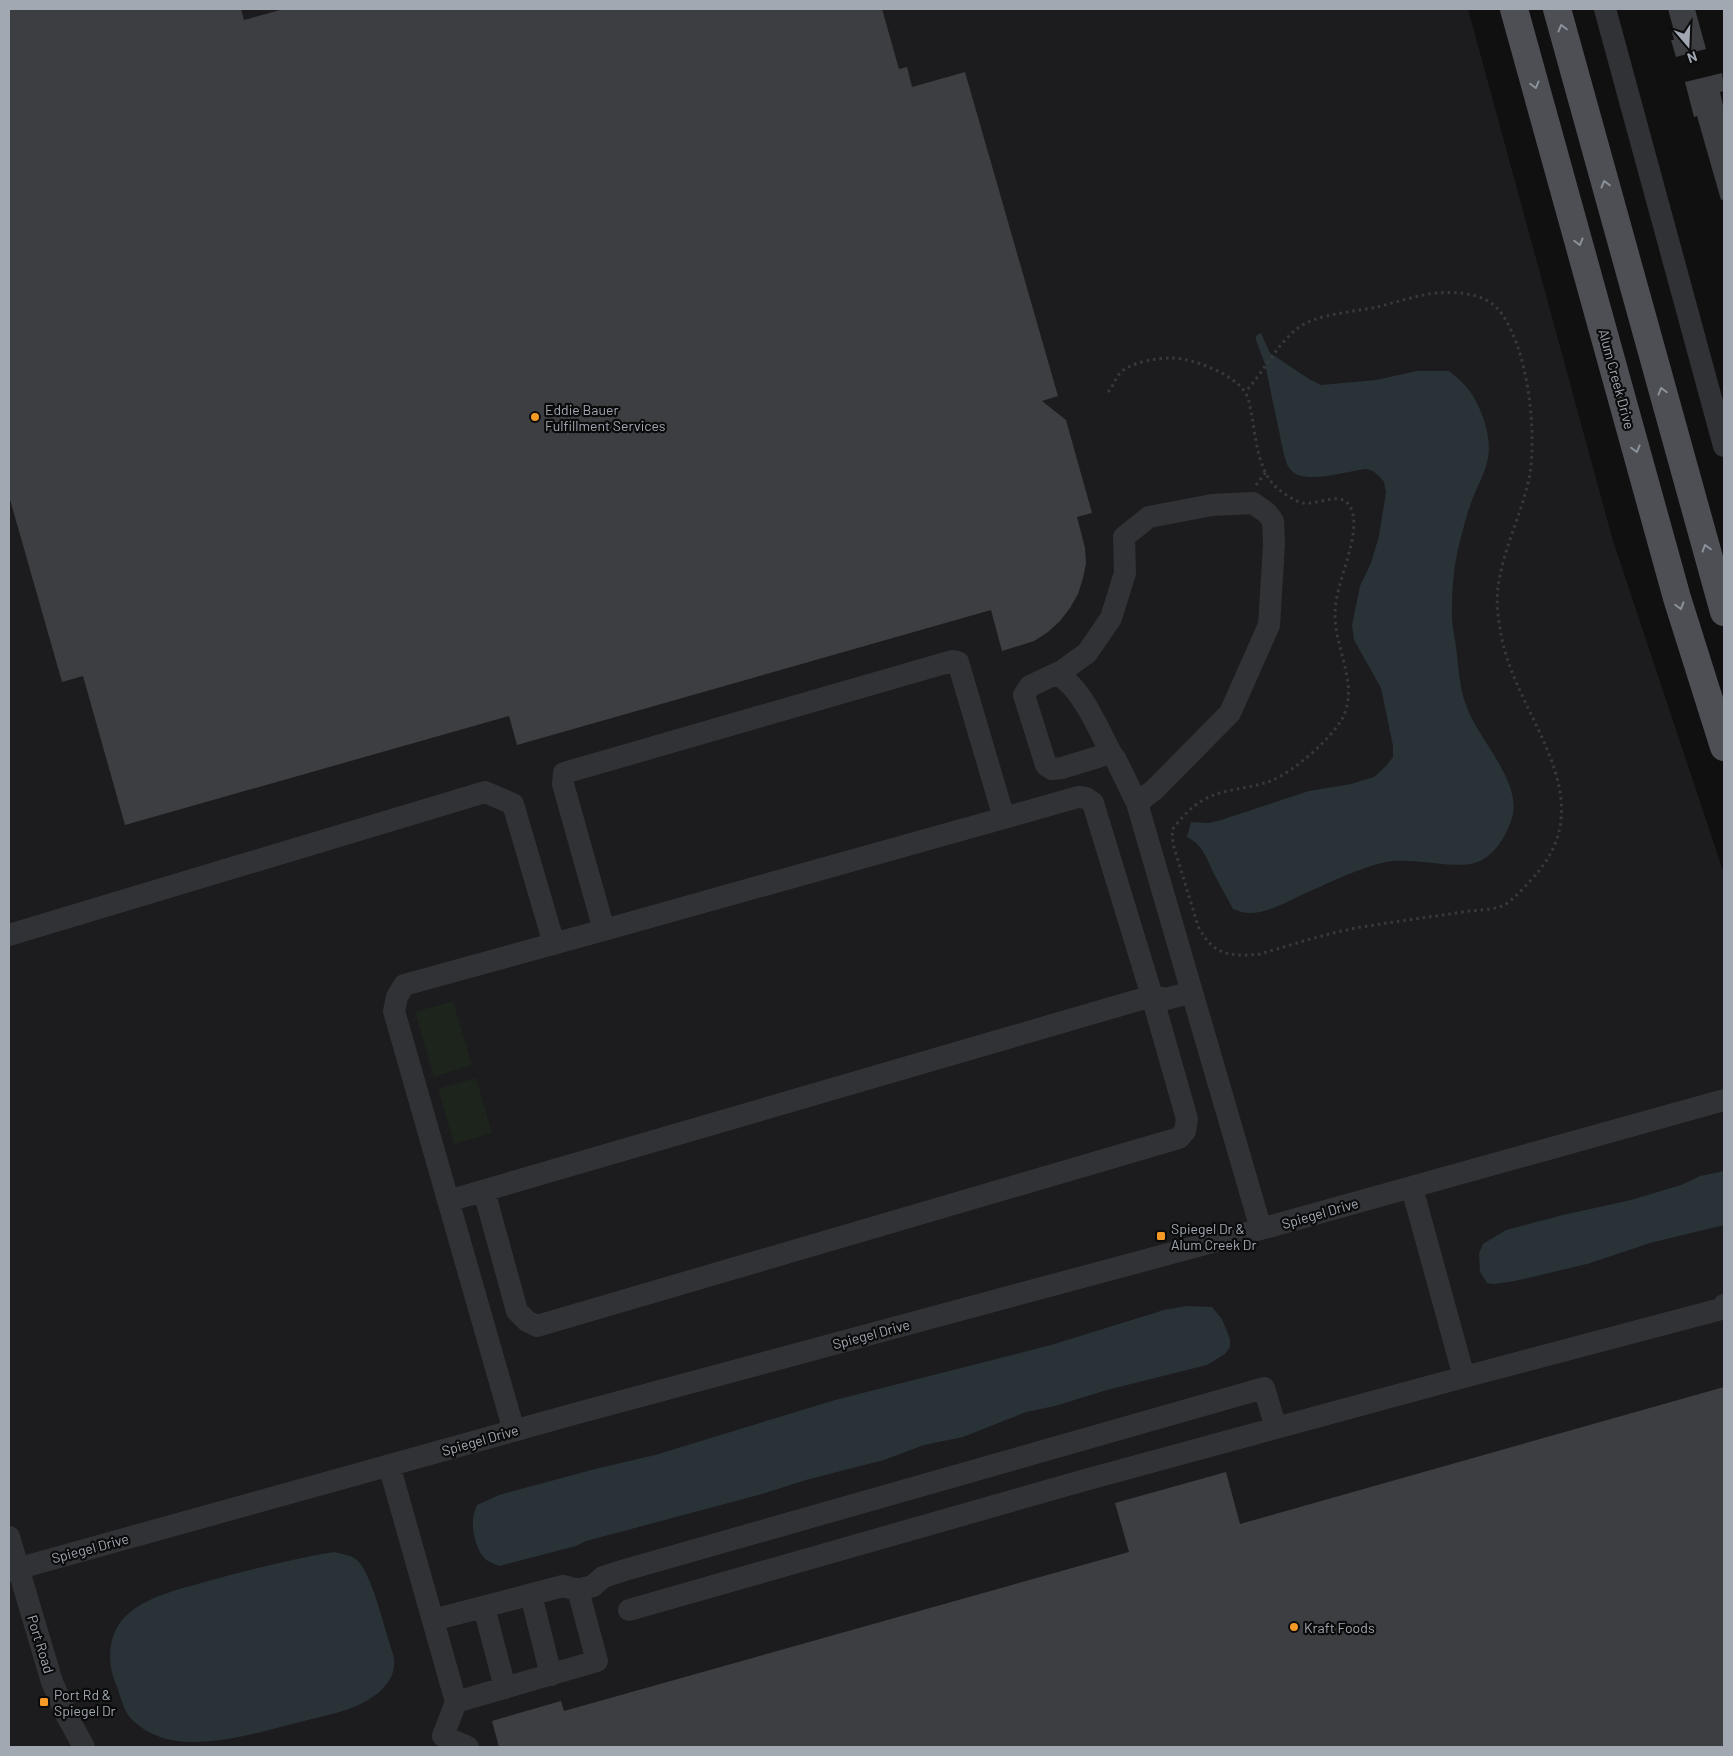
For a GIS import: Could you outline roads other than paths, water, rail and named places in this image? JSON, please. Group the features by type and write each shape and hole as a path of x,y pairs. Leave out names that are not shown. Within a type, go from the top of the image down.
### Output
{"main road":[{"name":"Alum Creek Drive","path":"1514,9 1677,598 1724,747"},
{"path":"1557,9 1724,612"}],"street":[{"path":"1605,9 1724,446"},
{"path":"1111,753 1062,768 1052,769 1046,766 1024,695 1030,686 1055,674 1087,653 1111,618 1126,573 1124,537 1149,517 1212,505 1253,504 1267,512 1273,521 1274,544 1268,625 1230,713 1154,790 1137,803"},
{"path":"604,930 563,784 564,773 952,660 958,662 1004,818"},
{"path":"1055,674 1061,676 1074,688 1116,760 1137,803 1261,1229"},
{"path":"9,935 485,792 513,804 554,944"},
{"path":"484,1191 517,1311 527,1321 538,1326 1179,1138 1185,1130 1186,1119 1152,996 1093,803 1086,798 1078,797 404,985 397,997 394,1011 514,1431"},
{"path":"448,1201 1152,996 1166,999 1185,994 1194,1000"},
{"name":"Spiegel Drive","path":"13,1570 389,1465 1412,1188 1724,1100"},
{"path":"1412,1188 1464,1377"},
{"path":"630,1610 1085,1480 1721,1309 1724,1305"},
{"path":"433,1620 531,1594 593,1586 603,1577 1264,1388 1276,1428"},
{"path":"389,1465 456,1702 437,1742 468,1747"},
{"name":"Port Road","path":"9,1537 13,1570 52,1682 67,1716 84,1747"},
{"path":"456,1702 597,1662 571,1588"},
{"path":"531,1594 551,1675"},
{"path":"484,1607 505,1688"}],"place":[{"name":"Eddie Bauer Fulfillment Services","path":"535,417"},
{"name":"Spiegel Dr & Alum Creek Dr","path":"1161,1236"},
{"name":"Kraft Foods","path":"1294,1627"},
{"name":"Port Rd & Spiegel Dr","path":"44,1702"}]}
